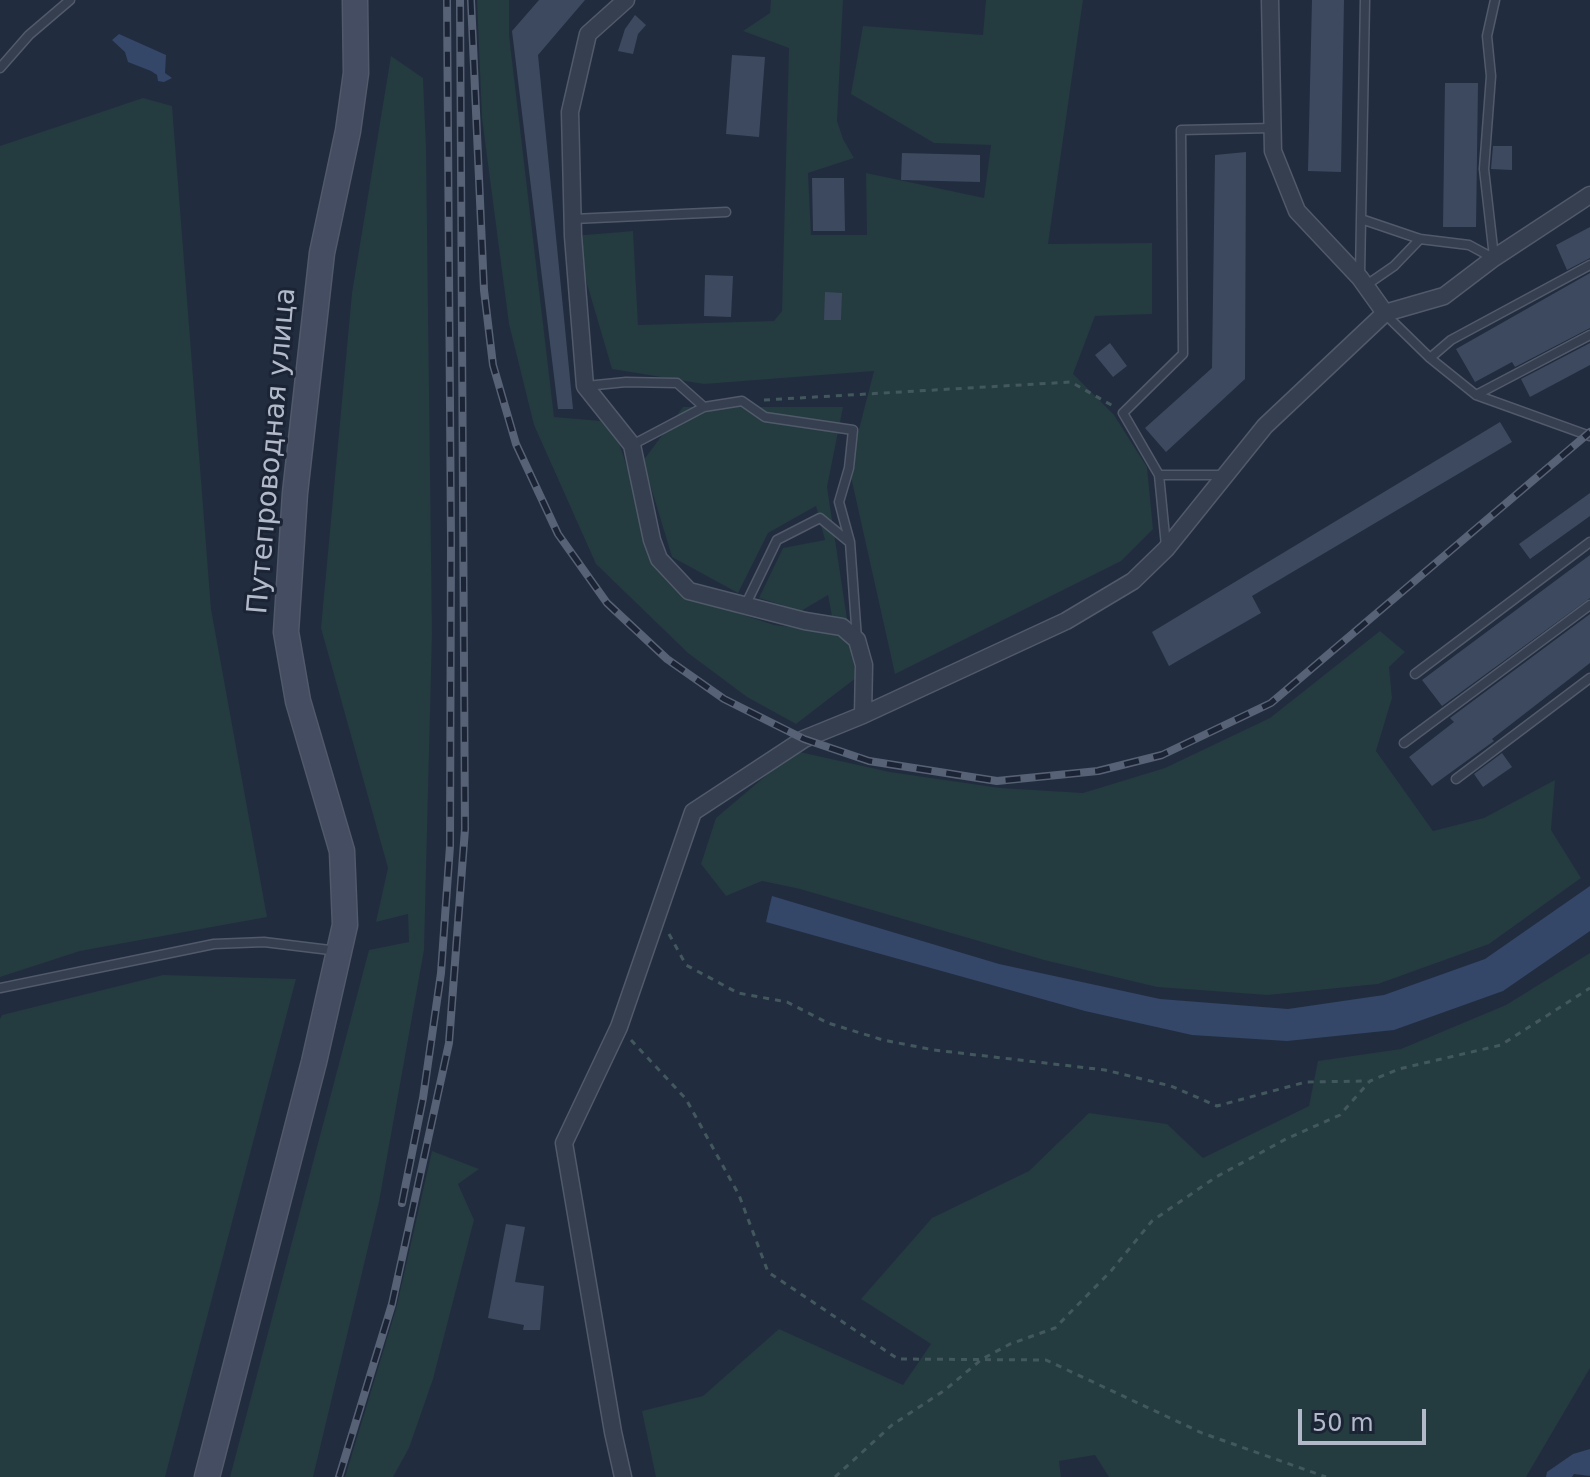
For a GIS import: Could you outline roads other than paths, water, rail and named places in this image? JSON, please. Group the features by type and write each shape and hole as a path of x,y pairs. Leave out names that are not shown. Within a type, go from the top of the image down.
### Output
{"main road":[{"name":"Путепроводная улица","path":"207,1477 310,1077 345,925 342,851 298,701 286,632 295,493 322,253 348,131 356,73 355,0"}],"street":[{"path":"626,0 588,34 570,112 569,154 585,386 632,445 652,540 659,559 689,591 745,607 842,627 857,640 864,665 863,715"},
{"path":"1270,0 1273,151 1297,211 1362,282 1385,313"},
{"path":"623,1477 564,1143 619,1027 693,812 804,739 1066,621 1133,581 1166,549 1265,426 1385,313 1444,296 1494,258 1590,195"}],"lane":[{"path":"0,68 29,35 70,0"},
{"path":"1365,0 1362,282 1394,266 1420,239"},
{"path":"1494,258 1484,169 1491,76 1487,36 1495,0"},
{"path":"1166,549 1159,475 1123,413 1183,354 1181,130 1273,128"},
{"path":"573,219 726,212"},
{"path":"1361,219 1420,239 1469,245 1494,258"},
{"path":"1430,358 1451,340 1590,265"},
{"path":"1385,313 1430,358 1476,395 1590,436"},
{"path":"1476,395 1590,335"},
{"path":"585,386 626,382 677,383 704,407"},
{"path":"632,445 704,407 742,401 765,417 853,430 849,468 839,502 850,542 857,640"},
{"path":"1159,475 1225,475"},
{"path":"745,607 777,540 820,518 850,542"},
{"path":"1415,674 1590,542"},
{"path":"1404,743 1590,605"},
{"path":"1456,779 1590,678"},
{"path":"0,988 214,944 264,942 339,951"}],"water":[{"path":"119,34 166,55 165,73 172,78 158,81 157,75 151,71 128,62 125,52 112,40"},
{"path":"1590,886 1590,931 1503,991 1394,1030 1287,1041 1192,1035 1085,1011 766,922 772,896 999,964 1160,999 1288,1009 1384,995 1485,959"},
{"path":"1590,1449 1590,1476 1546,1477 1547,1472 1573,1454"}],"railway":[{"path":"402,1203 423,1098 441,973 450,846 447,0"},
{"path":"339,1477 392,1304 449,1043 465,829 460,0"},
{"path":"471,0 484,290 493,365 516,444 558,534 607,603 667,659 724,699 804,739 869,761 997,781 1098,771 1162,755 1271,703 1590,432"}]}
